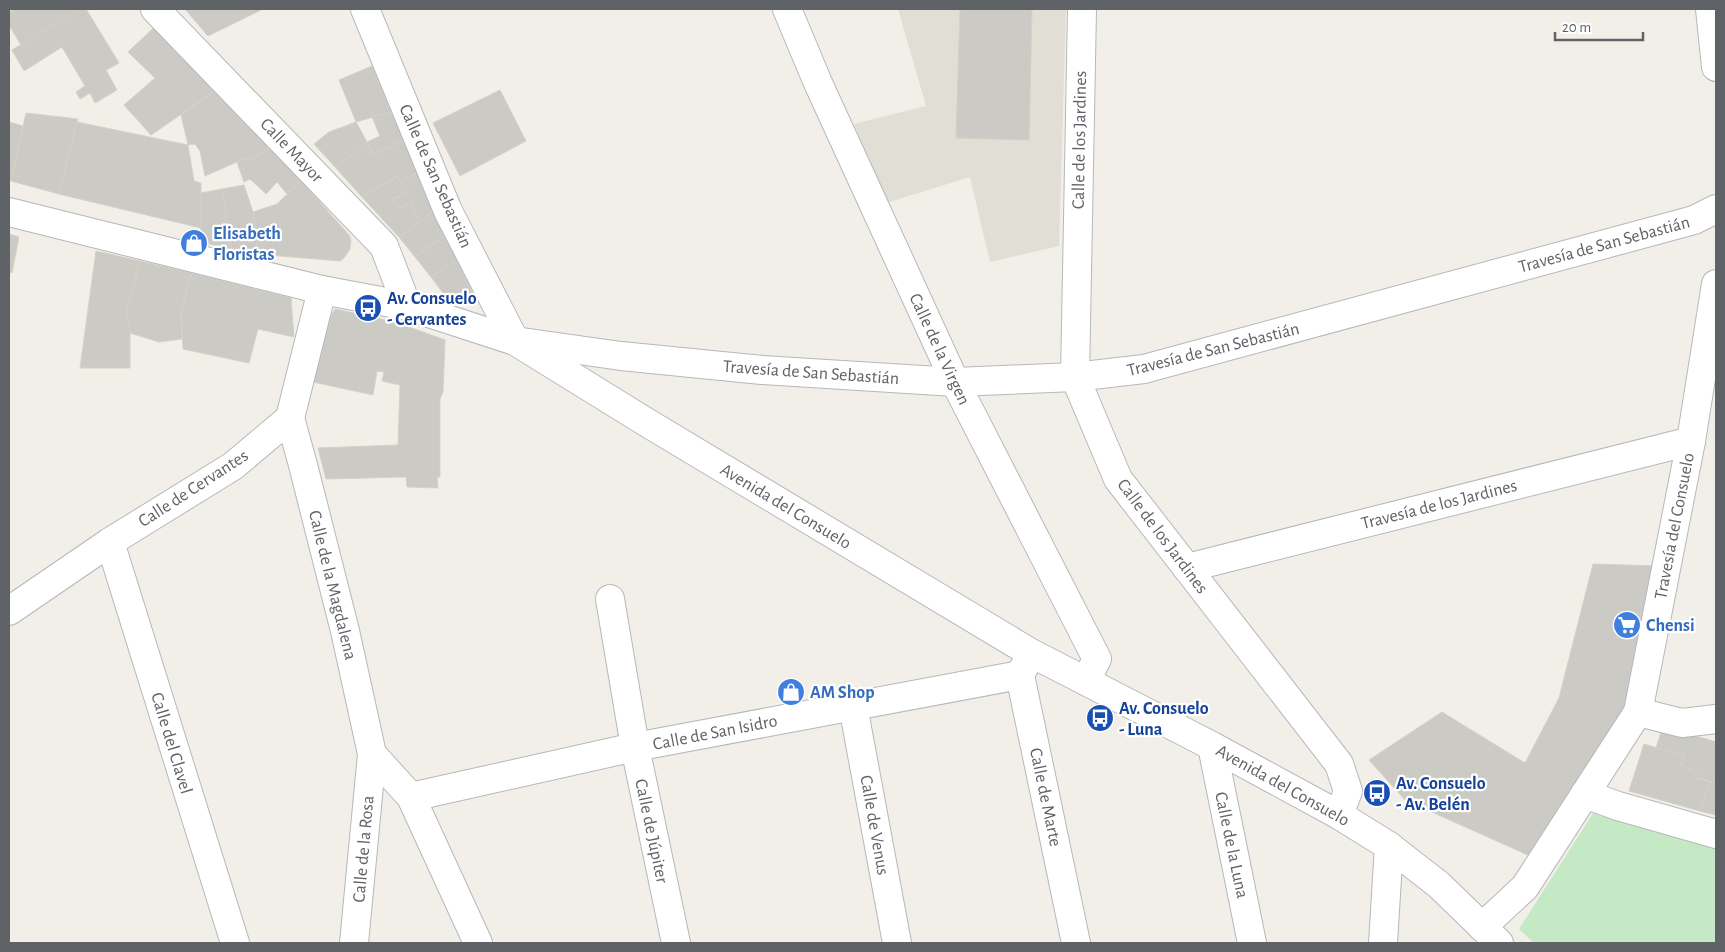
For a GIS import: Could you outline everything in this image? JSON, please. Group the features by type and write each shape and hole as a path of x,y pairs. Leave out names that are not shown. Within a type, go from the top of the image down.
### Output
{"street":[{"name":"Calle Mayor","path":"156,9 384,246 407,306"},
{"name":"Calle de San Sebastián","path":"365,9 448,211 515,341"},
{"name":"Calle de la Virgen","path":"787,9 818,83 955,382 1097,659 1086,682"},
{"name":"Calle de los Jardines","path":"1082,9 1075,377 1118,479 1339,764 1348,791 1339,815"},
{"path":"1710,9 1716,67"},
{"name":"Travesía de San Sebastián","path":"515,341 621,356 762,370 955,382 1075,377 1144,369 1694,220 1716,209"},
{"name":"Avenida del Consuelo","path":"9,212 322,290 407,306 515,341 646,422 1026,664 1086,682 1212,746 1339,815 1389,846 1438,885 1491,935"},
{"name":"Travesía del Consuelo","path":"1491,935 1525,887 1638,712 1690,441 1716,284"},
{"path":"290,418 322,290"},
{"name":"Calle de Cervantes","path":"9,611 110,542 233,466 290,418"},
{"name":"Calle de la Magdalena","path":"290,418 345,631 372,754"},
{"name":"Travesía de los Jardines","path":"1187,568 1690,441"},
{"name":"Calle del Clavel","path":"110,542 234,943"},
{"name":"Calle de Júpiter","path":"610,599 635,747 676,943"},
{"name":"Calle de San Isidro","path":"411,797 635,747 853,706 1026,664"},
{"name":"Calle de Marte","path":"1026,664 1076,943"},
{"name":"Calle de Venus","path":"853,706 897,943"},
{"path":"1638,712 1682,723 1716,719"},
{"name":"Calle de la Luna","path":"1212,746 1252,943"},
{"path":"372,754 411,797 478,943"},
{"name":"Calle de la Rosa","path":"354,943 372,754"},
{"path":"1585,794 1618,806 1716,834"},
{"path":"1383,943 1389,846"}],"shaded area":[{"path":"898,9 1066,9 1059,246 990,262 970,177 883,204 854,124 926,106"}],"green space":[{"path":"1595,810 1716,844 1716,943 1534,943 1519,929"}],"building":[{"path":"15,9 79,9 21,45 9,25 9,12"},
{"path":"79,9 86,9 119,63 106,70 117,90 95,103 90,93 80,99 76,92 85,86 62,47 24,71 12,50"},
{"path":"185,9 263,9 208,36"},
{"path":"960,9 1032,9 1029,140 956,138"},
{"path":"161,21 219,88 151,135 124,105 155,78 128,52"},
{"path":"372,66 391,112 356,122 339,80"},
{"path":"219,88 272,147 248,161 246,158 205,176 200,151 195,144 188,145 181,115"},
{"path":"500,90 526,141 460,176 433,123"},
{"path":"391,112 403,140 373,155 367,142 380,136 372,117"},
{"path":"26,113 78,119 59,194 11,181"},
{"path":"9,122 23,126 11,181 9,180"},
{"path":"77,122 188,145 194,181 201,183 201,228 59,194"},
{"path":"356,122 367,142 336,168 314,144 329,132"},
{"path":"403,140 417,173 400,182 398,176 362,197 336,168 367,142 373,155"},
{"path":"272,147 301,181 287,194 277,182 266,194 250,179 244,182 237,162 246,158 248,161"},
{"path":"417,173 434,211 419,222 411,202 399,209 391,199 405,194 400,182"},
{"path":"398,176 405,194 391,199 399,209 411,202 419,222 399,237 362,197"},
{"path":"301,181 349,235 351,240 350,249 340,261 256,254 257,241 253,212 277,204"},
{"path":"244,185 253,212 257,241 256,254 231,249 222,189"},
{"path":"222,189 231,249 201,242 201,193"},
{"path":"434,211 445,235 415,257 399,237"},
{"path":"9,234 19,237 12,273 9,272"},
{"path":"445,235 457,260 431,277 415,257"},
{"path":"96,251 140,261 127,310 130,333 130,368 80,368"},
{"path":"457,260 476,300 452,305 431,277"},
{"path":"140,261 192,273 181,311 182,339 159,342 130,333 127,310"},
{"path":"192,273 291,298 294,337 258,329 249,363 183,349 181,311"},
{"path":"335,309 395,322 445,340 443,392 440,399 440,477 437,477 438,488 407,487 406,477 326,479 318,448 398,445 400,385 382,381 384,372 377,371 373,395 313,382 324,329"},
{"path":"1593,564 1658,566 1629,709 1530,856 1405,800 1369,760 1442,712 1525,763 1559,698"},
{"path":"1663,726 1716,742 1716,783 1694,777 1697,771 1681,766 1684,756 1656,748"},
{"path":"1644,744 1684,756 1681,766 1697,771 1694,777 1710,782 1700,811 1629,791"},
{"path":"1710,782 1716,783 1716,815 1700,811"}],"place":[{"name":"Elisabeth Floristas","path":"194,243"},
{"name":"Av. Consuelo - Cervantes","path":"368,308"},
{"name":"Chensi","path":"1627,625"},
{"name":"AM Shop","path":"791,692"},
{"name":"Av. Consuelo - Luna","path":"1100,718"},
{"name":"Av. Consuelo - Av. Belén","path":"1377,793"}]}
